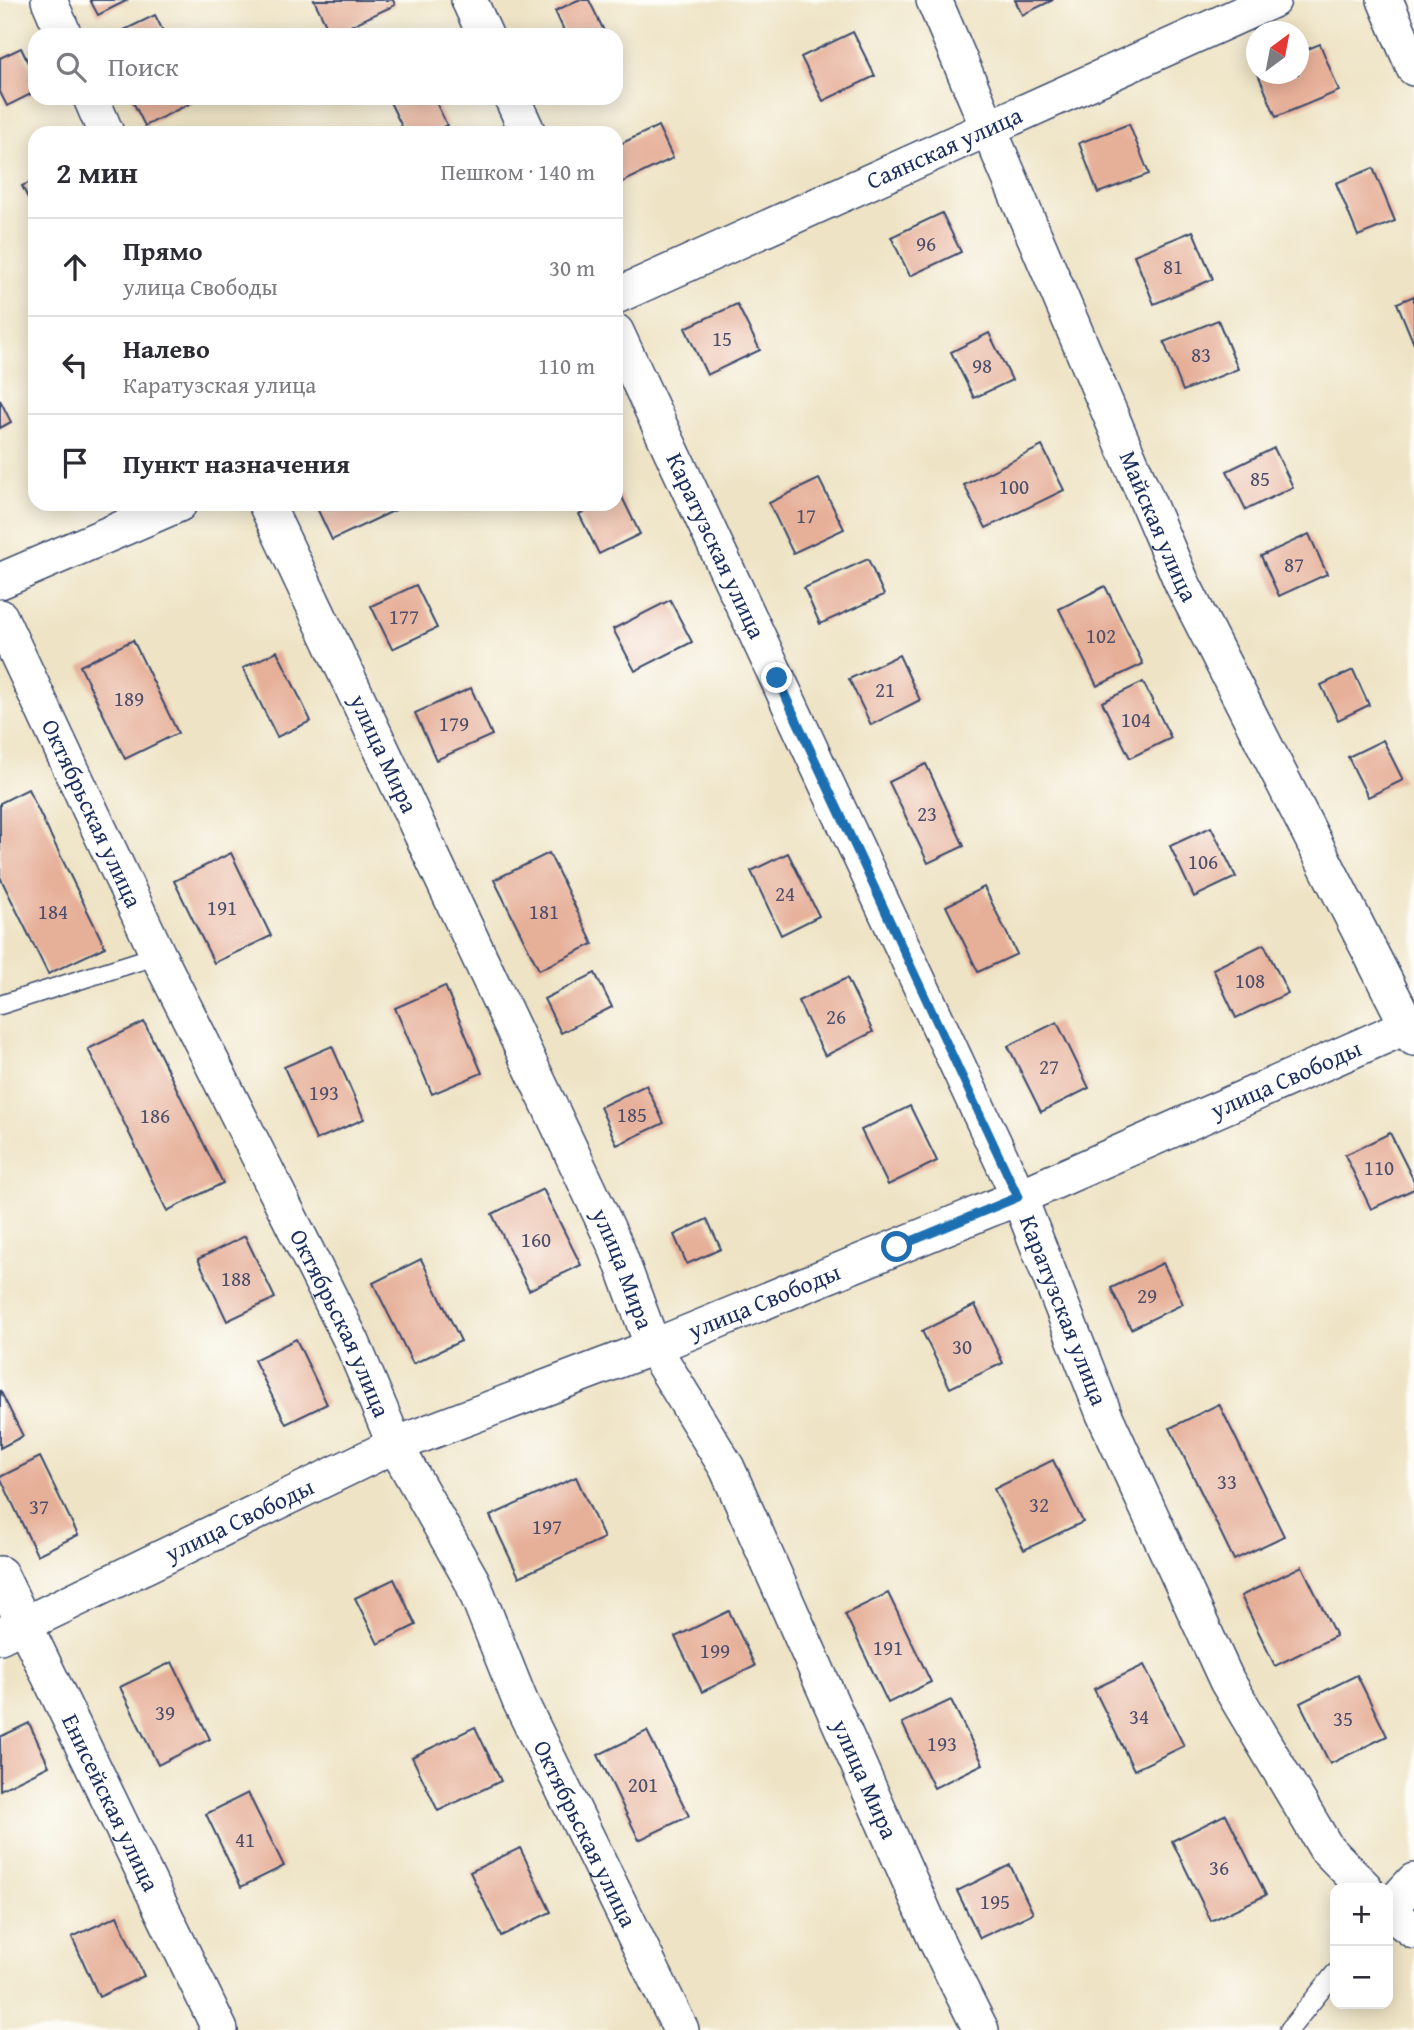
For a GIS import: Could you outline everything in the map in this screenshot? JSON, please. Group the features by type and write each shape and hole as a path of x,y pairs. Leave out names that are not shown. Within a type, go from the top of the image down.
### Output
{"street":[{"path":"49,0 61,28"},
{"path":"469,0 482,28"},
{"name":"Майская улица","path":"934,0 1182,583 1412,1029"},
{"name":"Саянская улица","path":"623,293 1273,0"},
{"path":"1385,0 1414,68"},
{"path":"94,105 103,126"},
{"path":"515,105 525,126"},
{"name":"Каратузская улица","path":"623,347 1018,1197 1104,1414 1227,1681 1326,1848 1360,1883"},
{"path":"0,581 163,511"},
{"name":"улица Мира","path":"268,511 616,1247 653,1347 727,1468 936,1940 981,2030"},
{"name":"Октябрьская улица","path":"0,617 158,955 352,1342 395,1445 472,1581 520,1701 681,2030"},
{"name":"улица Свободы","path":"12,1630 395,1445 653,1347 1018,1197 1412,1029"},
{"name":"Енисейская улица","path":"0,1574 12,1630 220,2030"},
{"path":"1393,1904 1414,1881"},
{"path":"1393,1914 1414,1931"}],"lane":[{"path":"0,1005 158,955"},
{"path":"1289,2030 1330,1979"}],"building":[{"path":"90,0 128,0 98,15"},
{"path":"314,0 393,0 395,5 346,28 328,28"},
{"path":"578,0 589,0 603,28 563,28 555,11"},
{"path":"1015,0 1053,0 1022,15"},
{"path":"155,15 162,28 128,28"},
{"path":"853,32 875,76 823,101 801,57"},
{"path":"1320,44 1339,91 1276,117 1262,84 1309,84 1309,48"},
{"path":"21,48 28,62 28,96 7,106 0,92 0,58"},
{"path":"134,105 187,105 145,126"},
{"path":"391,105 437,105 447,125 445,126 402,126"},
{"path":"1129,124 1149,174 1098,193 1079,143"},
{"path":"658,126 673,158 623,182 623,143"},
{"path":"1373,168 1395,221 1358,236 1336,183"},
{"path":"28,183 28,198 22,186"},
{"path":"942,213 961,252 910,276 891,237"},
{"path":"1193,231 1213,279 1154,304 1134,255"},
{"path":"1414,296 1414,344 1397,303"},
{"path":"737,304 760,350 707,375 685,328"},
{"path":"1218,320 1238,369 1183,391 1164,342"},
{"path":"989,333 1012,380 974,398 951,352"},
{"path":"0,400 11,422 0,428"},
{"path":"1042,446 1064,490 986,528 964,485"},
{"path":"1274,448 1293,487 1246,510 1227,471"},
{"path":"819,479 844,529 793,553 769,503"},
{"path":"623,499 640,534 599,554 579,514 585,511 623,511"},
{"path":"318,511 393,511 332,540"},
{"path":"1309,534 1327,574 1279,596 1261,556"},
{"path":"868,559 884,595 820,624 804,588"},
{"path":"416,585 437,628 392,649 371,606"},
{"path":"1105,586 1143,664 1097,686 1059,609"},
{"path":"670,600 692,642 635,671 613,629"},
{"path":"133,640 178,733 125,759 80,666"},
{"path":"277,651 311,721 277,737 243,668"},
{"path":"899,655 920,700 871,725 849,679"},
{"path":"1353,670 1369,705 1338,720 1321,685"},
{"path":"1143,682 1171,738 1130,758 1102,702"},
{"path":"471,688 492,735 436,760 415,713"},
{"path":"1383,740 1403,780 1368,797 1348,757"},
{"path":"926,764 964,846 928,863 889,782"},
{"path":"28,789 105,947 48,974 0,877 0,803"},
{"path":"1211,827 1236,877 1194,897 1170,846"},
{"path":"231,853 271,936 214,963 174,881"},
{"path":"549,853 593,944 539,970 494,880"},
{"path":"788,853 819,916 781,935 751,871"},
{"path":"984,887 1017,954 978,972 946,906"},
{"path":"1264,944 1288,993 1236,1018 1213,969"},
{"path":"595,973 612,1007 561,1033 544,999"},
{"path":"847,978 873,1032 825,1056 798,1001"},
{"path":"445,986 482,1073 432,1094 395,1008"},
{"path":"144,1022 223,1183 167,1211 88,1049"},
{"path":"1057,1022 1089,1088 1041,1112 1008,1046"},
{"path":"332,1046 364,1119 316,1140 284,1067"},
{"path":"646,1085 664,1123 617,1145 600,1107"},
{"path":"910,1106 937,1161 888,1185 861,1130"},
{"path":"1390,1133 1414,1181 1414,1189 1371,1209 1345,1155"},
{"path":"543,1189 581,1265 529,1290 492,1214"},
{"path":"707,1219 721,1249 687,1264 674,1235"},
{"path":"245,1236 275,1298 227,1321 198,1259"},
{"path":"421,1259 461,1341 413,1364 373,1283"},
{"path":"1163,1263 1183,1304 1131,1329 1111,1288"},
{"path":"975,1305 1003,1363 950,1388 922,1331"},
{"path":"296,1339 327,1404 286,1424 254,1360"},
{"path":"0,1390 23,1436 0,1448"},
{"path":"1219,1404 1284,1536 1234,1560 1170,1428"},
{"path":"40,1457 78,1535 37,1555 0,1477"},
{"path":"1053,1460 1083,1522 1024,1550 994,1489"},
{"path":"576,1477 604,1538 519,1577 490,1516"},
{"path":"1302,1566 1336,1636 1275,1666 1241,1596"},
{"path":"394,1579 416,1625 378,1644 355,1598"},
{"path":"888,1593 931,1682 888,1703 845,1614"},
{"path":"729,1611 755,1666 702,1692 675,1637"},
{"path":"172,1662 210,1739 158,1765 120,1687"},
{"path":"1144,1665 1184,1746 1134,1770 1094,1689"},
{"path":"1357,1675 1387,1736 1330,1764 1300,1703"},
{"path":"951,1700 983,1764 934,1788 902,1723"},
{"path":"29,1723 49,1766 0,1790 0,1737"},
{"path":"475,1727 501,1781 438,1811 412,1757"},
{"path":"647,1731 689,1816 639,1840 598,1755"},
{"path":"248,1793 284,1866 241,1887 206,1814"},
{"path":"1226,1814 1266,1895 1211,1921 1172,1841"},
{"path":"520,1848 551,1912 501,1936 470,1872"},
{"path":"1010,1865 1033,1913 980,1938 957,1891"},
{"path":"117,1916 144,1976 99,1997 72,1937"}],"route":[{"path":"777,678 1018,1197 897,1247"}]}
